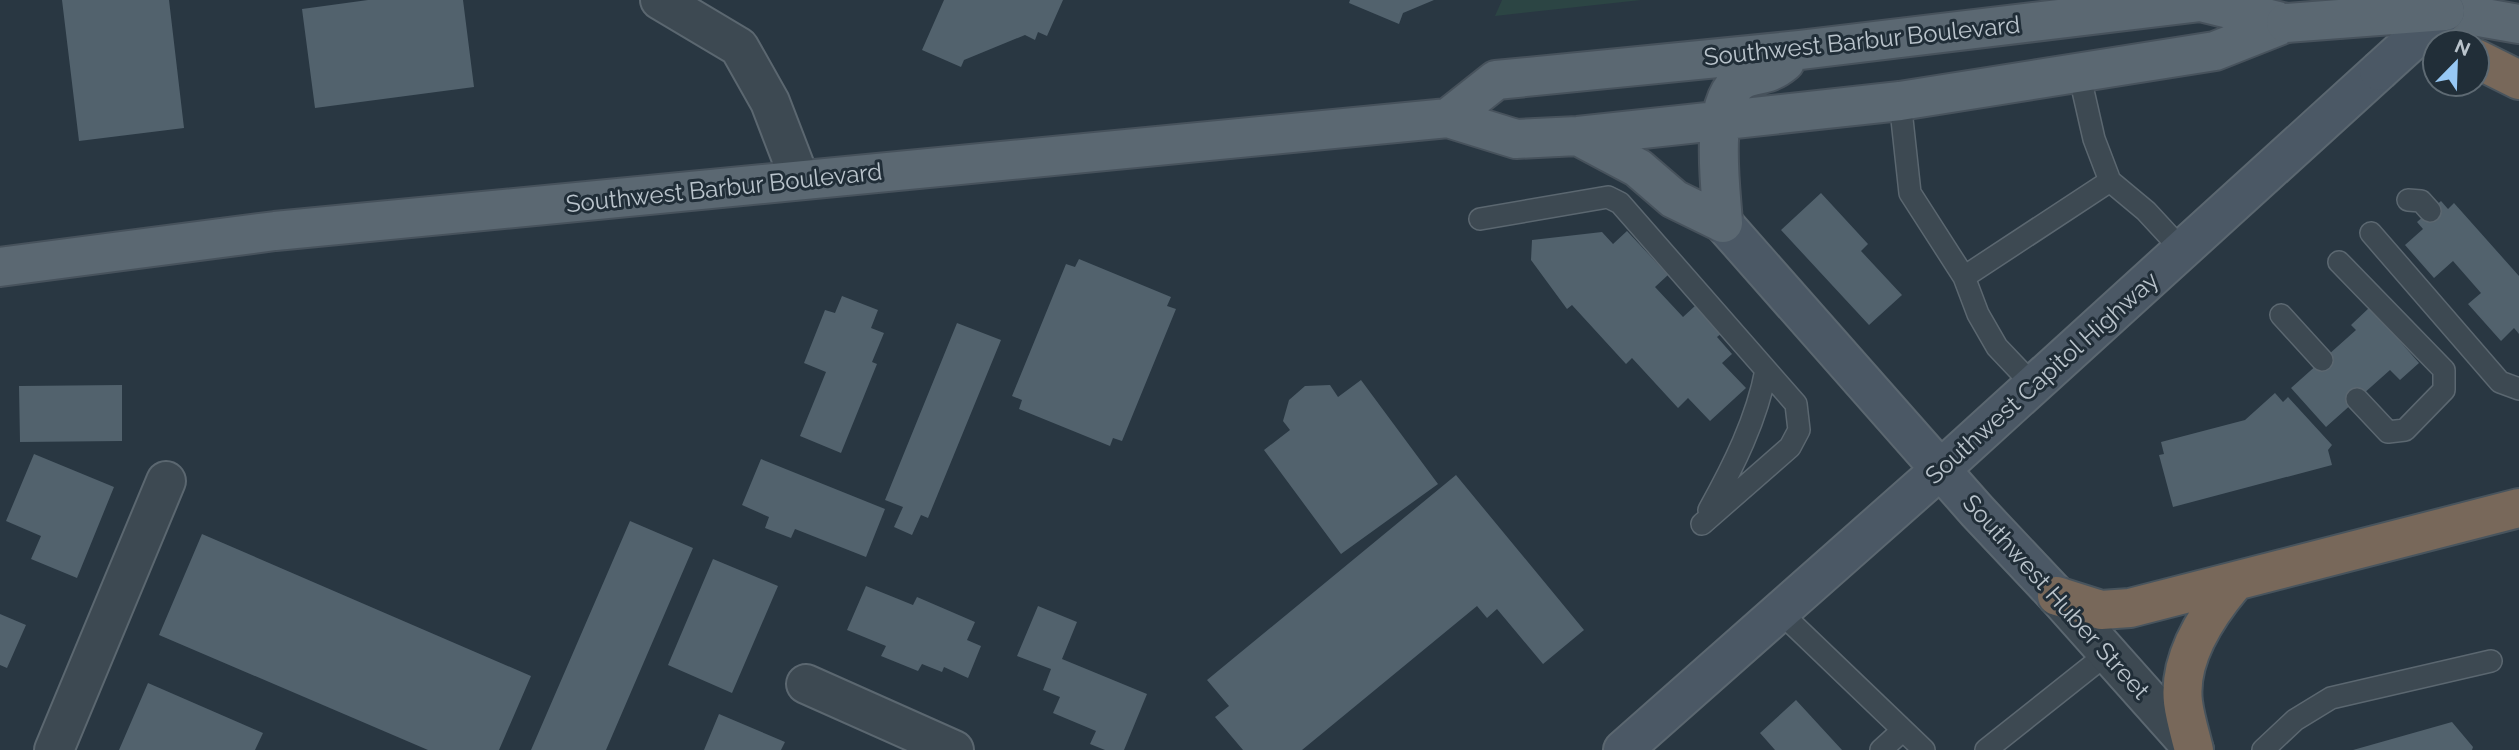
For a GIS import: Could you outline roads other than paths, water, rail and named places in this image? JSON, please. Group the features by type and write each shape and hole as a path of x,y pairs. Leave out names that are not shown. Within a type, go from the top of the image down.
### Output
{"highway":[{"path":"2358,0 2454,13"},
{"path":"2491,66 2519,80"},
{"path":"2057,596 2101,610 2130,608 2233,584 2519,508"},
{"path":"2194,750 2183,700 2183,675 2200,631 2233,584"}],"main road":[{"name":"Southwest Barbur Boulevard","path":"1448,118 1496,80 1800,50 2201,2 2286,23 2454,13 2519,24"},
{"name":"Southwest Capitol Highway","path":"1625,749 2034,386 2379,71 2454,13"},
{"name":"Southwest Barbur Boulevard","path":"0,267 275,231 1448,118 1516,139 1578,136 1721,121 1900,101 2215,51 2286,23"},
{"path":"1723,223 1719,168 1721,121 1731,91 1741,80 1771,74 1800,50"},
{"path":"1578,136 1638,168 1674,199 1723,223"},
{"name":"Southwest Huber Street","path":"1723,223 1977,511 2057,596"}],"street":[{"path":"660,0 739,47 770,102 800,180"},
{"path":"54,750 166,481"},
{"name":"Southwest Huber Street","path":"2057,596 2194,750"},
{"path":"806,684 954,750"}],"lane":[{"path":"2078,73 2094,139 2110,181 2146,211 2183,251"},
{"path":"1900,101 1910,193 1964,277 1978,314 1997,347 2034,386"},
{"path":"1964,277 2110,181"},
{"path":"1480,219 1608,197 1620,203 1796,404 1800,430 1790,447 1702,524 1734,460 1763,388 1766,370"},
{"path":"2408,200 2421,201 2430,211"},
{"path":"2371,233 2500,382 2519,389"},
{"path":"2339,262 2444,370 2444,390 2405,430 2388,432 2357,399"},
{"path":"2281,315 2322,360"},
{"path":"1779,611 1924,750"},
{"path":"1986,750 2108,653"},
{"path":"2263,750 2295,720 2331,698 2491,660"},
{"path":"1881,750 1903,730"}]}
